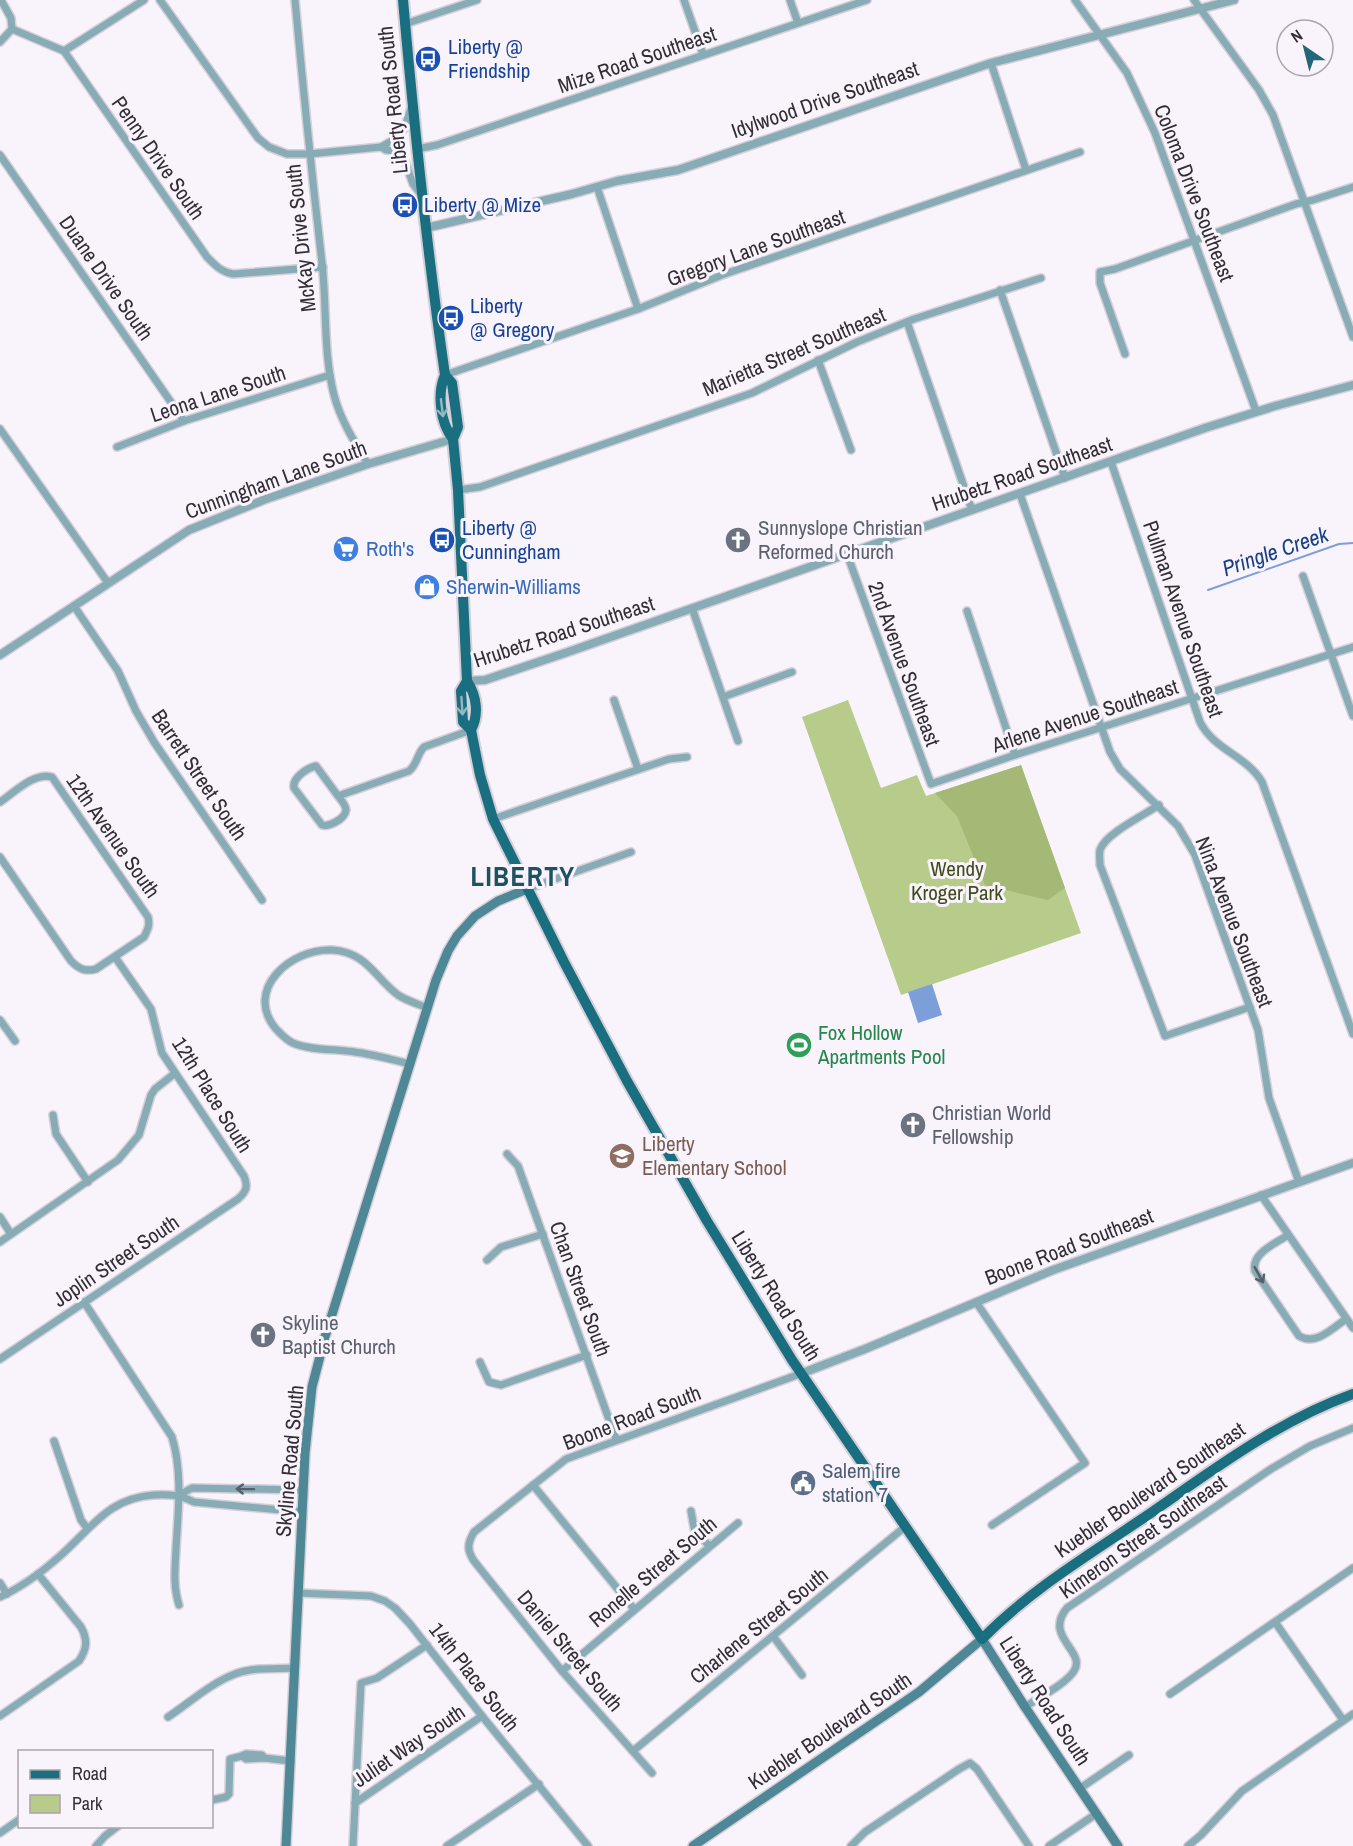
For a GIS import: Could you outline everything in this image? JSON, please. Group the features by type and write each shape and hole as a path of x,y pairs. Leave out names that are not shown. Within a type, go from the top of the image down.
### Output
{"main road":[{"name":"Liberty Road South","path":"403,0 426,228 445,375 452,383 458,427 453,439 458,490 467,681 474,692 476,720 471,730 480,775 494,819 527,889 650,1122 724,1251 800,1374 906,1526 1118,1846"},
{"name":"Skyline Road South","path":"286,1846 303,1490 309,1410 316,1369 410,1064 448,951 464,927 485,908 527,889"},
{"name":"Kuebler Boulevard Southeast","path":"982,1639 1045,1585 1245,1448 1306,1414 1353,1394"},
{"name":"Kuebler Boulevard South","path":"693,1846 919,1692 982,1639"}],"street":[{"path":"0,42 12,29 11,18 1,0"},
{"path":"12,29 64,51 144,0"},
{"path":"160,0 262,143 275,151 286,154 309,154 381,147 395,139 404,129 412,106"},
{"name":"McKay Drive South","path":"295,0 309,154 323,267 330,375 334,397 344,421 368,464"},
{"path":"405,24 477,0"},
{"path":"684,0 703,54"},
{"path":"790,0 798,23"},
{"name":"Mize Road Southeast","path":"417,150 867,0"},
{"name":"Coloma Drive Southeast","path":"1075,0 1127,74 1141,100 1256,411"},
{"path":"1194,0 1259,90 1274,115 1353,337"},
{"name":"Idylwood Drive Southeast","path":"426,228 597,188 624,179 678,170 991,63 1234,0"},
{"name":"Penny Drive South","path":"64,51 207,257 217,267 233,274 323,267"},
{"path":"991,63 1026,170"},
{"path":"381,147 403,156 413,184 422,196"},
{"name":"Gregory Lane Southeast","path":"445,375 638,309 722,275 1080,152"},
{"name":"Duane Drive South","path":"0,155 184,421"},
{"path":"1125,354 1100,283 1100,272 1115,269 1296,204 1353,187"},
{"path":"597,188 638,309"},
{"name":"Marietta Street Southeast","path":"458,490 480,487 752,393 856,342 907,322 1041,278"},
{"path":"1000,290 1065,478"},
{"path":"907,322 972,510"},
{"path":"818,360 850,450"},
{"name":"Leona Lane South","path":"117,447 184,421 330,375"},
{"name":"Hrubetz Road Southeast","path":"467,681 485,680 1256,411 1353,385"},
{"path":"0,429 108,583"},
{"name":"Cunningham Lane South","path":"0,655 172,540 205,522 368,464 453,439"},
{"name":"Pullman Avenue Southeast","path":"1111,462 1204,732 1250,766 1262,782 1353,1035"},
{"name":"Nina Avenue Southeast","path":"1020,494 1110,752 1120,769 1178,826 1195,855 1258,1030 1269,1098 1299,1182"},
{"name":"2nd Avenue Southeast","path":"847,554 931,784"},
{"path":"1304,576 1353,716"},
{"name":"Barrett Street South","path":"74,606 118,671 136,711 154,742 262,900"},
{"path":"692,608 738,741"},
{"path":"967,611 1015,755"},
{"name":"Arlene Avenue Southeast","path":"931,784 1353,647"},
{"path":"723,697 792,672"},
{"path":"614,700 638,769"},
{"path":"338,796 409,771 416,764 424,747 471,730"},
{"path":"494,819 669,759 687,757"},
{"path":"312,766 316,766 338,796 346,807 346,811 325,827 293,783 312,766"},
{"name":"12th Avenue South","path":"0,802 36,777 45,775 52,777 148,917 150,924 144,937 96,969 88,971 77,967 0,857"},
{"path":"1159,806 1108,838 1101,849 1100,865 1165,1036 1250,1007"},
{"path":"527,889 631,852"},
{"path":"410,1064 371,1054 304,1047 291,1043 268,1019 264,996 268,986 286,964 303,955 333,950 354,956 372,967 397,994 428,1008"},
{"name":"12th Place South","path":"115,957 151,1009 158,1044 174,1074 244,1176 247,1187"},
{"path":"0,1020 15,1041"},
{"path":"0,1242 118,1160 132,1145 143,1124 151,1095 174,1074"},
{"path":"53,1115 56,1134 88,1182"},
{"name":"Chan Street South","path":"507,1154 518,1166 616,1439"},
{"name":"Boone Road Southeast","path":"800,1374 1053,1270 1353,1163"},
{"name":"Joplin Street South","path":"0,1359 238,1198 245,1193 247,1187"},
{"path":"1261,1195 1353,1328"},
{"path":"0,1217 12,1234"},
{"path":"487,1260 501,1247 543,1234"},
{"path":"1288,1235 1258,1255 1254,1266 1293,1326 1304,1338 1313,1339 1346,1319"},
{"path":"84,1302 172,1437 177,1457 179,1495 174,1589 178,1605"},
{"path":"976,1302 1085,1463 992,1526"},
{"path":"480,1362 489,1382 501,1385 587,1355"},
{"name":"Boone Road South","path":"467,1547 474,1533 566,1458 800,1374"},
{"name":"Kimeron Street Southeast","path":"1025,1707 1075,1670 1077,1661 1059,1631 1061,1615 1067,1608 1271,1469 1310,1446 1353,1428"},
{"path":"54,1441 81,1520 87,1528"},
{"path":"532,1485 634,1609"},
{"path":"179,1495 192,1488 303,1490"},
{"path":"0,1583 3,1596 38,1574 62,1554 87,1528 116,1505 143,1496 179,1495 194,1502 302,1512"},
{"path":"691,1511 694,1528 709,1546"},
{"name":"Ronelle Street South","path":"562,1671 738,1523"},
{"name":"Charlene Street South","path":"633,1751 906,1526"},
{"name":"Daniel Street South","path":"467,1547 474,1562 562,1671 652,1773"},
{"path":"1170,1694 1353,1568"},
{"path":"0,1716 79,1661 87,1644 81,1627 38,1574"},
{"name":"14th Place South","path":"298,1593 371,1596 385,1601 403,1615 588,1846"},
{"path":"1275,1622 1343,1720"},
{"path":"773,1636 802,1675"},
{"path":"353,1846 361,1683 377,1678 427,1645"},
{"path":"168,1717 236,1673 295,1668"},
{"path":"1188,1846 1201,1836 1242,1791 1353,1714"},
{"name":"Juliet Way South","path":"355,1803 482,1716"},
{"path":"213,1800 226,1797 229,1794 230,1759 246,1754 291,1761"},
{"path":"1079,1789 1129,1755"},
{"path":"851,1846 865,1832 970,1763 977,1769 1029,1846"},
{"path":"447,1846 539,1784"},
{"path":"1049,1846 1096,1814"},
{"path":"0,1833 18,1821"},
{"path":"96,1846 117,1828"}],"green space":[{"name":"Wendy Kroger Park","path":"848,700 881,788 917,775 926,796 1021,765 1081,933 901,995 802,717"},
{"path":"1021,765 1065,888 1048,900 985,885 957,816 935,793"}],"water":[{"path":"932,984 942,1015 918,1023 908,992"}],"waterway":[{"name":"Pringle Creek","path":"1208,590 1339,544 1353,543"}],"place":[{"name":"Liberty @ Friendship","path":"428,59"},
{"name":"Liberty @ Mize","path":"405,205"},
{"name":"Liberty @ Gregory","path":"451,318"},
{"name":"Liberty @ Cunningham","path":"442,540"},
{"name":"Sunnyslope Christian Reformed Church","path":"738,540"},
{"name":"Roth's","path":"346,549"},
{"name":"Sherwin-Williams","path":"427,587"},
{"name":"Fox Hollow Apartments Pool","path":"799,1045"},
{"name":"Christian World Fellowship","path":"913,1125"},
{"name":"Liberty Elementary School","path":"622,1156"},
{"name":"Skyline Baptist Church","path":"263,1335"},
{"name":"Salem fire station 7","path":"803,1483"}],"district":[{"name":"LIBERTY","path":"523,877"}]}
